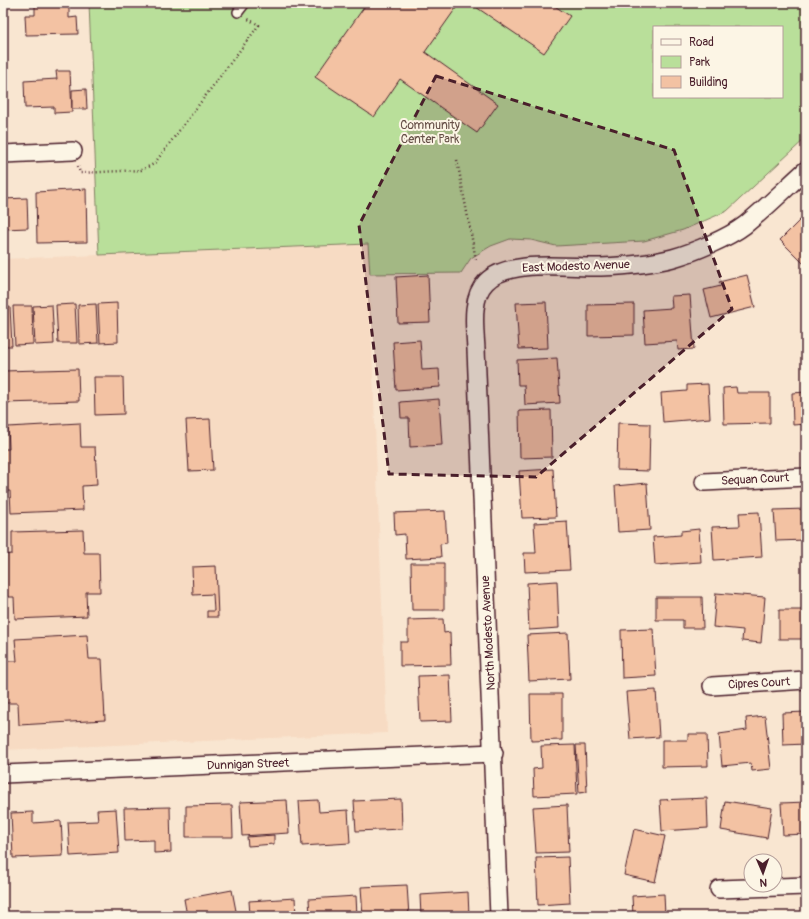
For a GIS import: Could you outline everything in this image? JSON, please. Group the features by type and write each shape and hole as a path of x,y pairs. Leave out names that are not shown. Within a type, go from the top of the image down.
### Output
{"street":[{"path":"3,154 73,151"},
{"name":"East Modesto Avenue","path":"476,349 475,315 478,298 486,282 503,271 523,267 601,267 673,258 705,246 744,226 806,170"},
{"name":"North Modesto Avenue","path":"476,349 494,753 499,916"},
{"name":"Sequan Court","path":"704,482 806,477"},
{"name":"Cipres Court","path":"712,686 806,680"},
{"name":"Dunnigan Street","path":"3,774 494,753"},
{"path":"719,889 806,886"}],"lane":[{"path":"238,12 245,3"}],"path":[{"path":"73,151 80,173 140,170 154,164 259,26 238,12"},
{"path":"457,160 476,260"}],"highlighted area":[{"path":"436,76 674,150 732,309 536,477 389,474 359,225"}],"shaded area":[{"path":"368,244 387,733 3,750 3,259"}],"green space":[{"name":"Community Center Park","path":"89,3 806,3 806,138 727,211 683,230 644,241 556,246 531,240 510,239 491,246 471,258 461,273 370,274 368,244 99,255"}],"building":[{"path":"35,3 69,3 69,18 77,17 78,34 26,35 25,15 35,15"},
{"path":"367,3 449,3 456,8 425,52 498,104 477,133 400,79 374,117 315,77"},
{"path":"470,3 550,3 570,16 544,53"},
{"path":"56,71 70,71 72,112 54,113 54,107 25,108 24,81 57,79"},
{"path":"86,89 87,109 72,109 72,90"},
{"path":"86,189 87,242 37,243 36,192"},
{"path":"27,198 28,228 4,229 3,239 3,199"},
{"path":"802,218 806,222 806,266 780,240"},
{"path":"428,275 430,322 398,323 396,277"},
{"path":"747,275 755,307 711,318 704,290 721,286 719,282"},
{"path":"690,295 694,349 678,350 677,341 645,343 643,310 672,308 671,296"},
{"path":"546,302 548,348 519,349 516,303"},
{"path":"117,303 118,342 100,343 98,304"},
{"path":"75,304 77,343 58,343 56,305"},
{"path":"96,304 98,343 79,344 78,305"},
{"path":"634,304 634,335 588,336 588,305"},
{"path":"52,305 54,344 35,345 33,306"},
{"path":"13,306 32,306 33,344 15,345"},
{"path":"3,307 10,307 12,346 3,346"},
{"path":"420,340 422,370 439,369 440,387 396,390 393,342"},
{"path":"557,358 560,403 525,405 524,385 518,385 517,360"},
{"path":"78,369 79,401 3,403 3,371"},
{"path":"94,377 123,377 124,414 95,415"},
{"path":"708,384 710,418 663,422 661,393 687,391 687,385"},
{"path":"736,387 737,393 770,393 770,423 724,424 723,388"},
{"path":"806,392 806,424 793,425 792,393"},
{"path":"439,399 442,445 410,447 409,418 401,418 400,402"},
{"path":"551,410 552,457 520,458 519,411"},
{"path":"210,419 213,470 189,471 186,420"},
{"path":"80,423 81,447 95,447 97,485 82,486 83,510 11,513 10,491 3,491 3,449 9,449 8,427"},
{"path":"618,423 650,424 649,471 617,470"},
{"path":"553,469 556,517 522,518 519,471"},
{"path":"647,483 650,530 618,532 615,486"},
{"path":"806,509 806,540 776,541 774,510"},
{"path":"445,511 447,543 440,544 441,557 406,559 405,534 395,535 394,513"},
{"path":"759,512 762,557 714,560 712,527 740,526 739,513"},
{"path":"567,521 570,570 525,572 524,553 536,553 534,523"},
{"path":"699,529 701,562 655,565 653,537 681,535 681,531"},
{"path":"83,530 84,553 99,553 100,592 86,592 87,616 15,619 14,597 3,597 3,555 12,554 12,532"},
{"path":"411,563 444,563 444,610 412,610"},
{"path":"216,566 218,617 207,617 207,611 214,611 213,594 193,595 192,567"},
{"path":"557,581 559,628 529,630 527,583"},
{"path":"716,593 765,597 761,643 742,641 743,630 713,627"},
{"path":"656,597 702,597 703,628 683,628 683,620 656,620"},
{"path":"779,610 806,610 806,639 779,639"},
{"path":"443,619 444,633 450,632 451,665 400,666 400,642 408,642 408,620"},
{"path":"653,629 656,676 622,678 621,630"},
{"path":"568,633 570,679 529,681 527,635"},
{"path":"87,635 89,659 102,659 105,720 19,725 18,703 6,703 5,687 3,687 3,678 5,678 4,661 17,661 15,639"},
{"path":"450,675 452,721 420,722 418,676"},
{"path":"656,690 659,737 630,739 626,692"},
{"path":"530,694 562,694 562,740 531,741"},
{"path":"806,712 806,744 783,745 782,713"},
{"path":"765,716 771,769 752,771 751,763 722,766 719,734 747,730 746,718"},
{"path":"688,734 707,734 708,766 662,767 662,740 688,740"},
{"path":"575,745 577,794 534,796 533,769 542,768 541,746"},
{"path":"576,745 585,745 587,792 579,793"},
{"path":"707,798 708,828 662,831 660,800"},
{"path":"401,799 402,829 356,831 354,801"},
{"path":"287,800 289,833 242,836 240,802"},
{"path":"318,800 319,812 348,810 350,843 302,846 299,801"},
{"path":"725,801 772,808 767,838 721,830"},
{"path":"806,802 806,834 783,835 781,803"},
{"path":"232,805 233,837 186,837 186,806"},
{"path":"567,805 569,852 536,853 533,807"},
{"path":"170,807 171,852 154,853 154,840 125,841 124,808"},
{"path":"116,809 119,853 70,856 68,822 98,821 97,810"},
{"path":"33,812 33,823 61,821 63,856 13,858 11,813"},
{"path":"634,829 665,836 655,882 624,875"},
{"path":"274,835 274,844 248,846 247,837"},
{"path":"568,857 570,903 538,905 536,858"},
{"path":"407,885 409,916 363,916 361,887"},
{"path":"232,890 237,916 187,916 184,899"},
{"path":"468,892 469,916 421,916 420,895"},
{"path":"664,894 665,916 633,916 632,896"},
{"path":"356,896 357,916 310,916 309,899"},
{"path":"295,898 296,916 250,916 249,901"},
{"path":"28,911 29,916 3,916 3,913"}]}
